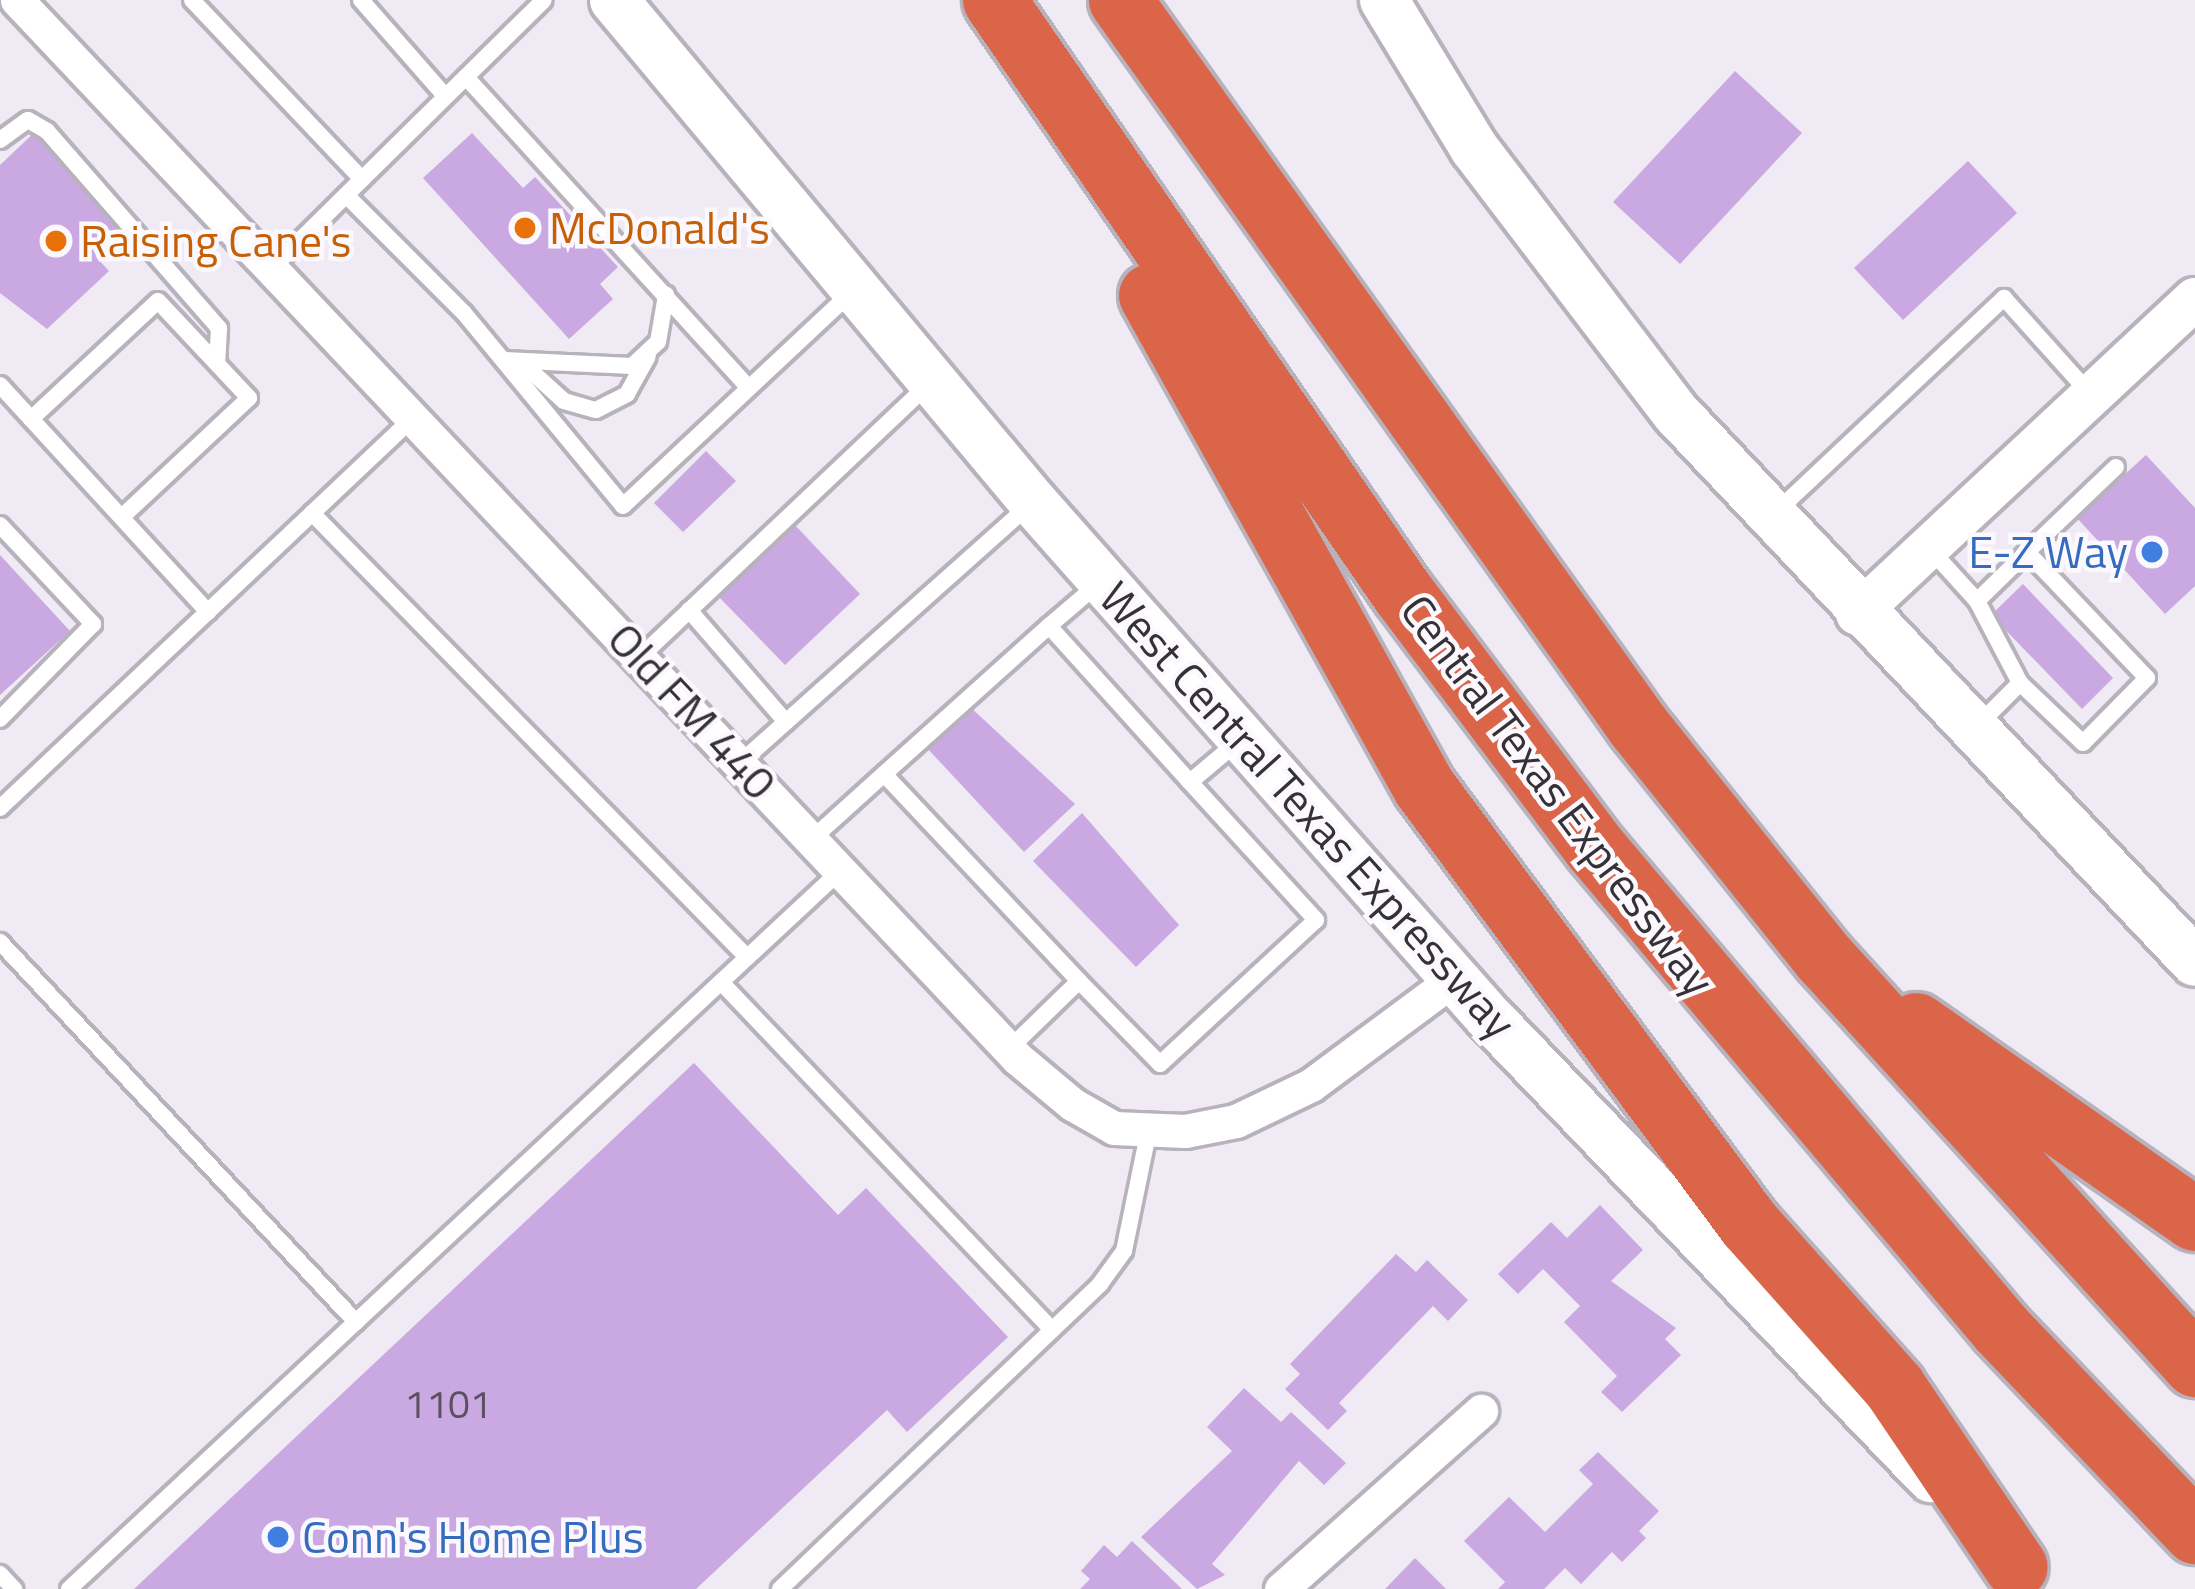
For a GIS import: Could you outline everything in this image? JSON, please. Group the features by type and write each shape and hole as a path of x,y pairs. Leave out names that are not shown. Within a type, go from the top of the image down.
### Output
{"highway":[{"name":"Central Texas Expressway","path":"990,0 1389,573 1624,886 2001,1329 2195,1532"},
{"path":"990,0 1424,787 1749,1223 1894,1387 2026,1578"},
{"path":"1120,0 1462,491 1824,958 2195,1365"},
{"path":"1824,958 2195,1219"}],"main road":[{"name":"West Central Texas Expressway","path":"614,0 1033,502 1247,734 1455,978 2026,1578"},
{"path":"1384,0 1560,267 1768,518 2195,962"}],"street":[{"name":"Old FM 440","path":"17,0 416,416 1009,1048 1072,1104 1114,1128 1236,1120 1311,1085 1455,978"},
{"path":"1857,614 2195,299"},
{"path":"1281,1589 1481,1411"}],"lane":[{"path":"192,0 362,179"},
{"path":"362,0 445,96"},
{"path":"273,267 544,0"},
{"path":"466,76 749,388"},
{"path":"0,140 28,121 47,131 219,328 217,363"},
{"path":"346,195 512,360 563,401 596,410 627,394 648,356 666,296"},
{"path":"512,360 622,506 854,290"},
{"path":"1768,518 2004,298 2092,395"},
{"path":"32,419 158,301 217,363 249,398 122,517"},
{"path":"512,360 604,368 648,356"},
{"path":"639,658 932,380"},
{"path":"0,385 208,612"},
{"path":"0,808 416,416"},
{"path":"1977,601 2116,467"},
{"path":"741,762 1033,502"},
{"path":"312,513 748,958"},
{"path":"0,525 94,624 0,719"},
{"path":"1928,548 1977,601 1994,650 2020,683 2083,743 2147,678 2026,552"},
{"path":"812,839 1103,579"},
{"path":"689,610 786,722"},
{"path":"884,774 1160,1064 1316,920 1049,626"},
{"path":"1971,732 2020,683"},
{"path":"1190,782 1247,734"},
{"path":"69,1589 841,870"},
{"path":"0,942 356,1322"},
{"path":"1009,1048 1079,981"},
{"path":"721,982 1052,1330"},
{"path":"779,1589 1052,1330 1124,1251 1149,1129"},
{"path":"0,1574 14,1589"}],"building":[{"path":"1735,71 1802,133 1680,264 1613,202"},
{"name":"Raising Cane's","path":"38,129 129,225 96,257 109,271 47,329 0,293 0,165"},
{"name":"McDonald's","path":"472,133 523,188 535,177 618,267 600,284 613,299 569,339 423,178"},
{"path":"1968,161 2017,213 1903,320 1854,268"},
{"path":"706,451 736,481 683,532 654,503"},
{"name":"E-Z Way","path":"2146,455 2195,508 2195,586 2165,614 2077,518"},
{"path":"794,524 860,594 785,665 718,596"},
{"path":"0,555 70,631 0,695"},
{"name":"E-Z Way","path":"2023,584 2113,678 2082,709 1991,615"},
{"path":"969,706 1075,804 1024,852 926,747"},
{"path":"1082,813 1179,925 1136,967 1033,861"},
{"path":"694,1063 838,1215 866,1188 1008,1337 907,1432 887,1410 696,1589 134,1589"},
{"path":"1600,1205 1643,1250 1611,1281 1676,1328 1665,1339 1681,1355 1622,1412 1601,1392 1617,1376 1564,1322 1580,1306 1543,1269 1518,1294 1498,1274 1551,1222 1567,1238"},
{"path":"1396,1254 1416,1272 1427,1260 1468,1300 1448,1321 1433,1306 1339,1403 1347,1411 1328,1430 1285,1389 1300,1374 1290,1364"},
{"path":"1244,1388 1281,1422 1291,1412 1346,1463 1324,1485 1299,1461 1212,1564 1225,1575 1197,1589 1141,1537 1232,1451 1207,1427"},
{"path":"1598,1452 1659,1511 1639,1531 1646,1538 1622,1562 1612,1552 1581,1584 1565,1568 1544,1589 1498,1589 1505,1582 1464,1541 1509,1497 1545,1532 1593,1484 1579,1470"},
{"path":"1132,1541 1182,1589 1080,1589 1090,1579 1081,1571 1104,1545 1117,1557"},
{"path":"1415,1558 1446,1589 1385,1589"}],"place":[{"name":"McDonald's","path":"525,228"},
{"name":"Raising Cane's","path":"56,241"},
{"name":"E-Z Way","path":"2152,552"},
{"name":"Conn's Home Plus","path":"278,1537"}]}
